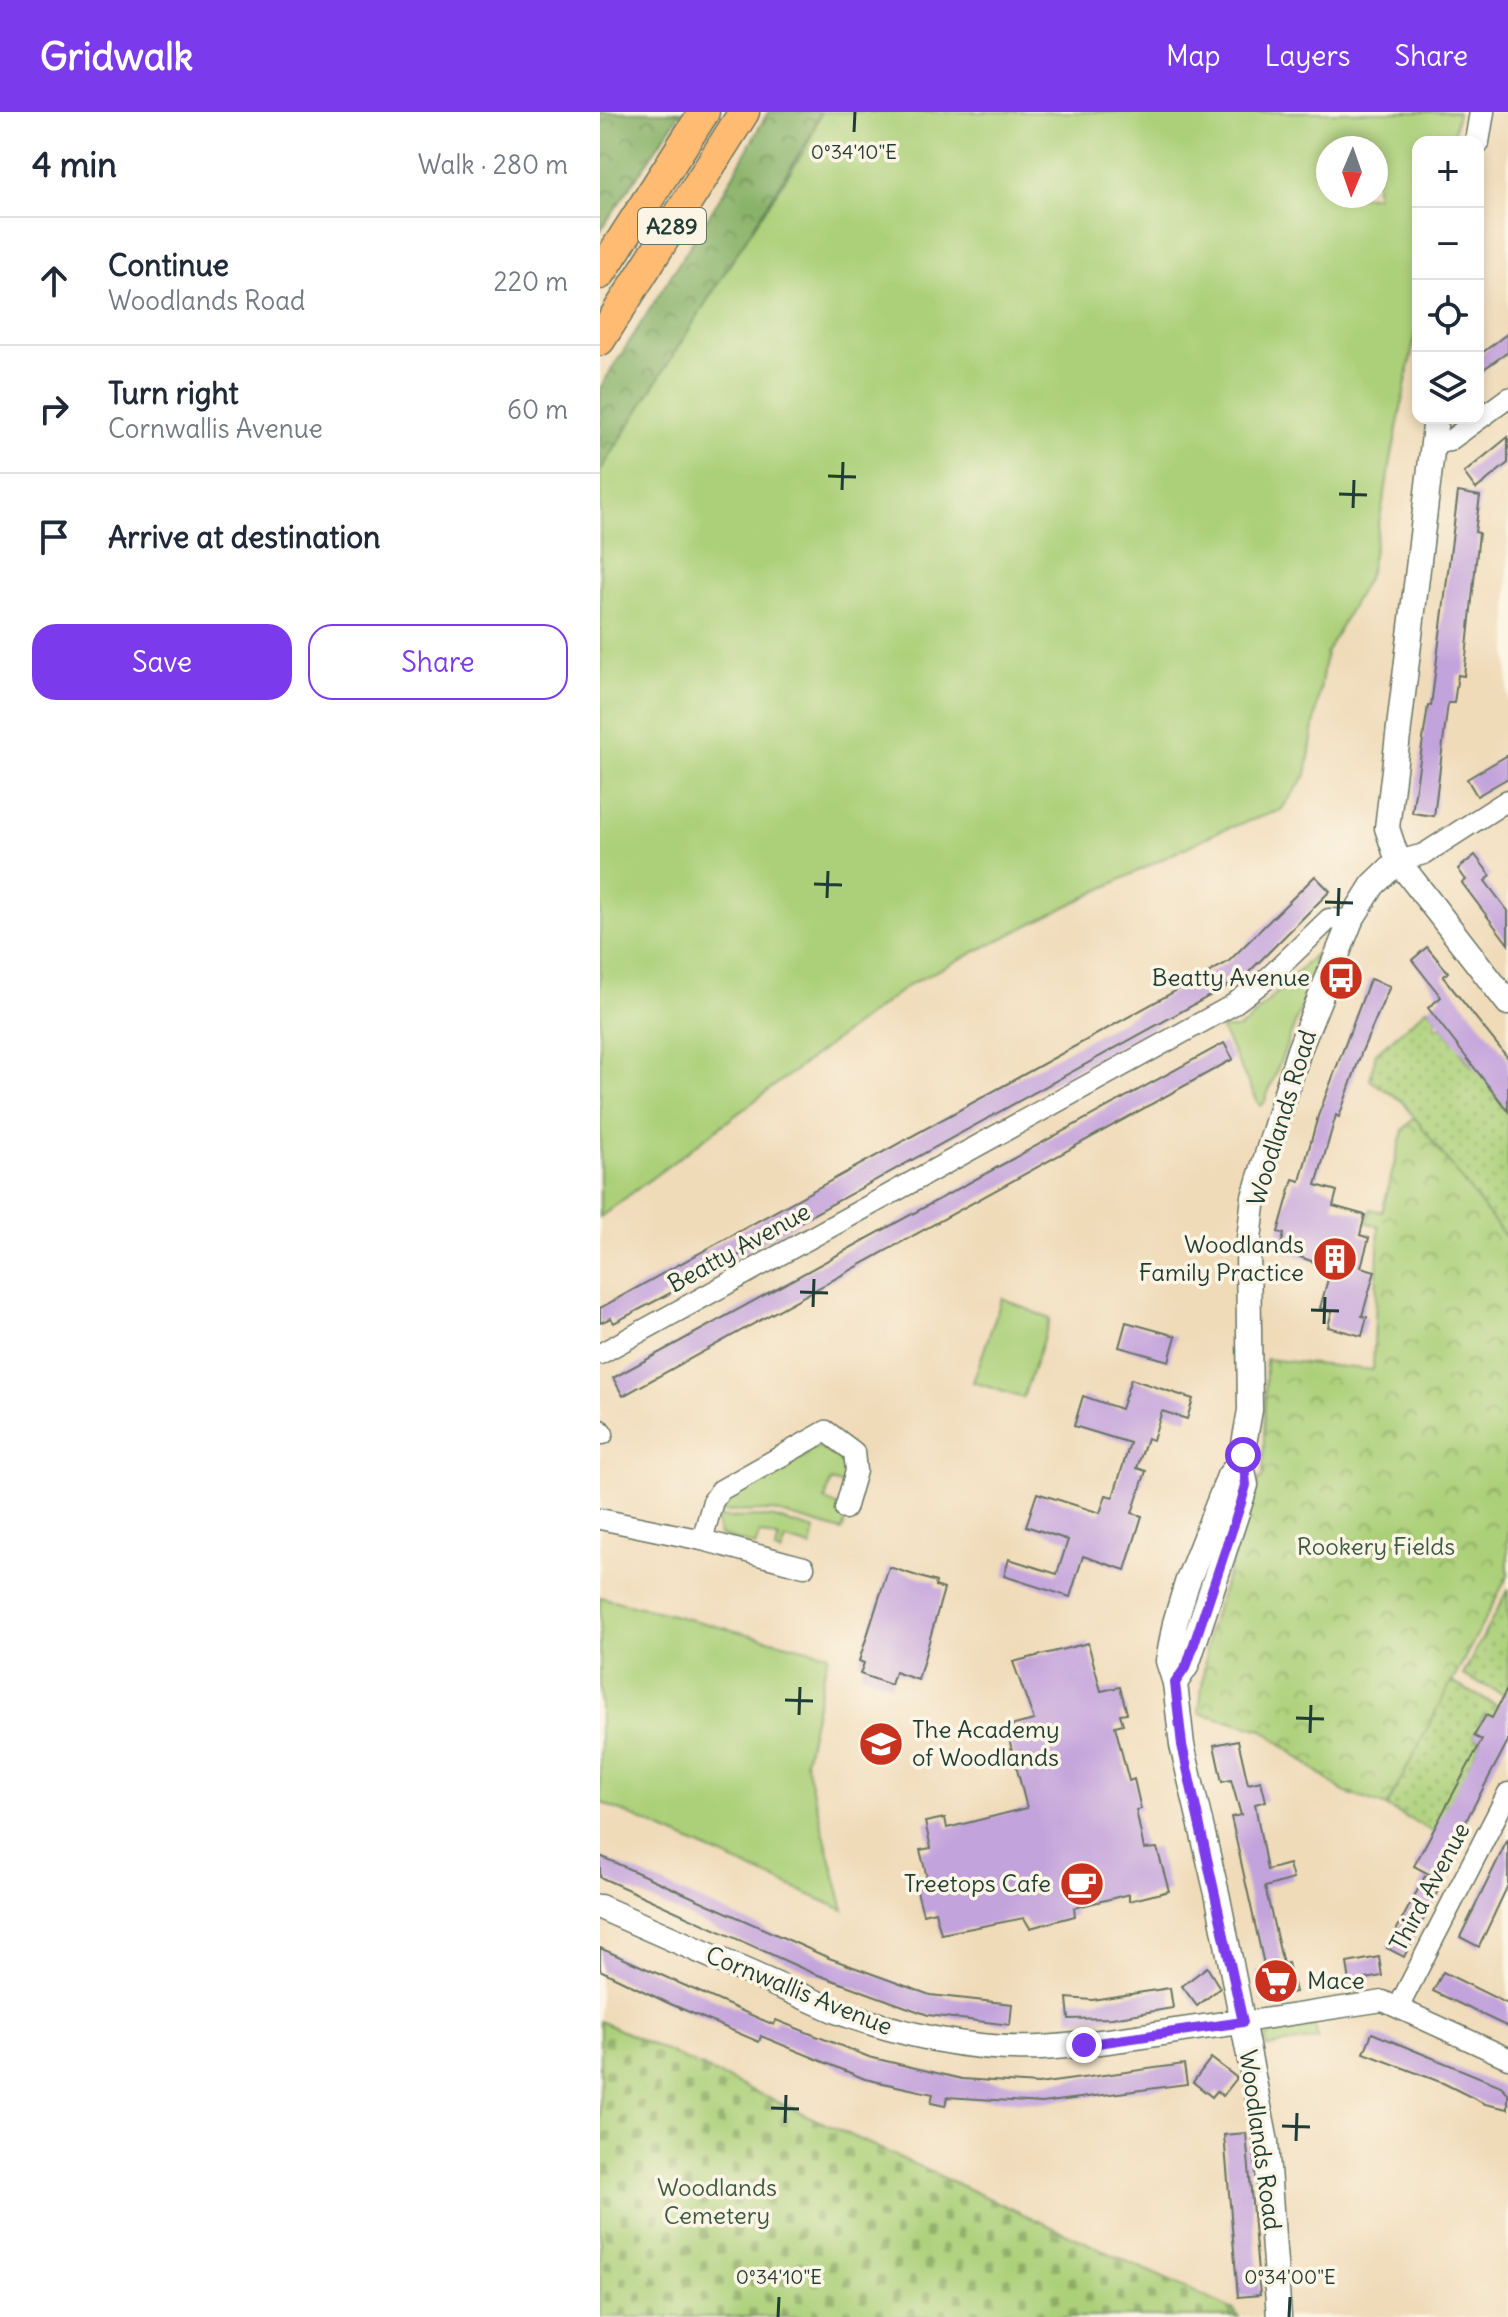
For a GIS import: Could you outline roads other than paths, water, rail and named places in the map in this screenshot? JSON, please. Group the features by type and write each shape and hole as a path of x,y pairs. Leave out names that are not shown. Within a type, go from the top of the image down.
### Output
{"main road":[{"name":"A289","path":"600,274 704,112"},
{"name":"A289","path":"600,340 744,112"}],"street":[{"path":"1478,136 1482,112"},
{"path":"1433,443 1449,441 1508,398"},
{"path":"1435,424 1387,828 1398,861 1508,1003"},
{"path":"1398,861 1424,854 1508,800"},
{"name":"Woodlands Road","path":"1279,2317 1266,2142 1182,1745 1175,1683 1168,1661 1175,1623 1229,1476 1241,1461 1250,1410 1248,1248 1254,1197 1299,1050 1351,920 1373,885 1398,861"},
{"name":"Beatty Avenue","path":"600,1354 1231,1006 1268,978 1329,919 1351,920"},
{"path":"702,1540 713,1501 721,1490 826,1431 854,1451 856,1471 845,1509"},
{"path":"600,1519 702,1540 804,1567"},
{"name":"Third Avenue","path":"1399,2006 1508,1793"},
{"name":"Cornwallis Avenue","path":"600,1907 836,2011 875,2025 949,2042 1038,2048 1243,2022"},
{"path":"1243,2022 1369,2001 1399,2006 1508,2058"}],"place":[{"name":"Beatty Avenue","path":"1341,978"},
{"name":"Woodlands Family Practice","path":"1335,1259"},
{"name":"The Academy of Woodlands","path":"881,1744"},
{"name":"Treetops Cafe","path":"1082,1884"},
{"name":"Mace","path":"1276,1981"}],"park label":[{"name":"Rookery Fields","path":"1376,1547"},
{"name":"Woodlands Cemetery","path":"717,2202"}]}
